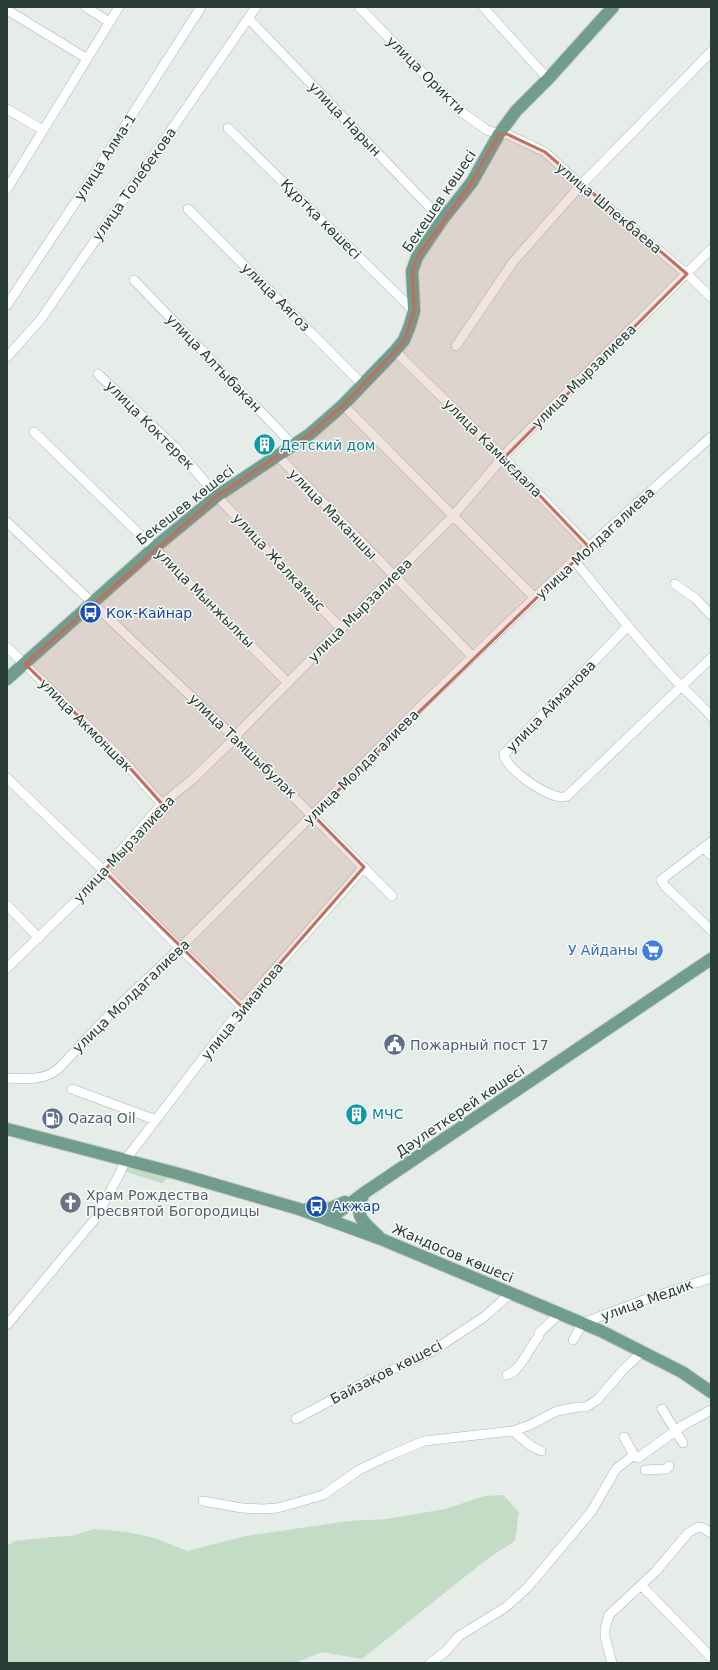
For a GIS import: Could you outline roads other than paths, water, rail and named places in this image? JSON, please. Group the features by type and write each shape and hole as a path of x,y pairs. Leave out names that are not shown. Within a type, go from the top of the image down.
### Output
{"main road":[{"name":"Бекешев көшесі","path":"7,679 25,664 90,601 217,496 310,434 343,405 395,351 404,340 414,311 412,271 417,257 442,220 472,182 498,134 516,111 613,7"},
{"name":"Дәулеткерей көшесі","path":"364,1193 711,959"},
{"name":"Жандосов көшесі","path":"7,1129 126,1160 299,1209 380,1239 582,1323 643,1351 682,1372 711,1392"},
{"path":"299,1209 328,1208 364,1193"},
{"path":"328,1220 364,1193"},
{"path":"364,1193 359,1204 361,1218 380,1239"}],"street":[{"path":"86,7 109,22"},
{"path":"7,189 86,58 119,7"},
{"name":"улица Алма-1","path":"7,305 93,176 201,7"},
{"name":"улица Толебекова","path":"7,357 41,319 256,7"},
{"name":"улица Орикти","path":"359,7 460,111 487,130 498,134"},
{"path":"483,7 548,78"},
{"path":"7,10 86,58"},
{"name":"улица Нарын","path":"248,18 442,220"},
{"path":"456,346 513,262 581,185 711,52"},
{"path":"7,109 43,130"},
{"name":"Құртқа көшесі","path":"228,128 414,311"},
{"name":"улица Шпекбаева","path":"498,134 507,134 545,152 581,185 687,274 711,297"},
{"name":"улица Аягоз","path":"188,209 363,385"},
{"name":"улица Мырзалиева","path":"7,968 39,938 104,870 162,804 194,778 235,738 241,730 341,628 394,577 453,516 504,458 510,449 711,249"},
{"name":"улица Алтыбакан","path":"134,280 294,445"},
{"name":"улица Камысдала","path":"395,351 504,458 589,547"},
{"name":"улица Коктерек","path":"98,374 176,448 217,496"},
{"path":"343,405 536,598"},
{"name":"улица Мынжылкы","path":"34,432 154,548 288,683"},
{"name":"улица Молдагалиева","path":"7,1078 22,1079 44,1077 52,1074 109,1015 180,948 313,814 473,657 574,560 711,437"},
{"name":"улица Маканшы","path":"278,456 473,657"},
{"name":"улица Жалкамыс","path":"217,496 302,589 341,628"},
{"name":"улица Тамшыбулак","path":"7,522 235,738 313,814 392,896"},
{"path":"574,560 667,672 683,686 711,716"},
{"path":"675,584 696,599 711,615"},
{"name":"улица Айманова","path":"628,626 504,756 509,764 535,787 550,794 564,798 683,686"},
{"name":"улица Акмоншак","path":"7,647 120,758 162,804"},
{"path":"683,686 711,658"},
{"path":"7,778 104,870 180,948 242,1007"},
{"path":"711,855 707,845 661,880 665,886 711,930"},
{"name":"улица Зиманова","path":"7,1325 95,1219 126,1160 242,1007 364,867"},
{"path":"7,905 39,938"},
{"path":"72,1089 156,1120"},
{"name":"улица Медик","path":"582,1323 644,1300 711,1278"},
{"name":"Байзақов көшесі","path":"296,1419 367,1381 431,1352 484,1317 511,1293"},
{"path":"507,1375 515,1371 539,1336 538,1333 560,1314"},
{"path":"573,1340 582,1323"},
{"path":"203,1501 262,1510 278,1508 323,1495 359,1470 424,1441 512,1431 530,1425 558,1411 586,1407 597,1400 633,1359 643,1351"},
{"path":"662,1409 683,1443"},
{"path":"430,1663 445,1652 459,1636 506,1607 527,1588 551,1557 591,1512 616,1469 711,1410"},
{"path":"512,1431 531,1446 541,1451"},
{"path":"624,1437 647,1474 666,1469 670,1466"},
{"path":"612,1663 605,1637 607,1618 641,1585 692,1530 698,1527 711,1533"},
{"path":"641,1585 711,1658"}],"place":[{"name":"Детский дом","path":"264,445"},
{"name":"Кок-Кайнар","path":"91,613"},
{"name":"У Айданы","path":"653,950"},
{"name":"Пожарный пост 17","path":"395,1045"},
{"name":"МЧС","path":"356,1114"},
{"name":"Qazaq Oil","path":"53,1118"},
{"name":"Храм Рождества Пресвятой Богородицы","path":"70,1203"},
{"name":"Акжар","path":"316,1206"}]}
